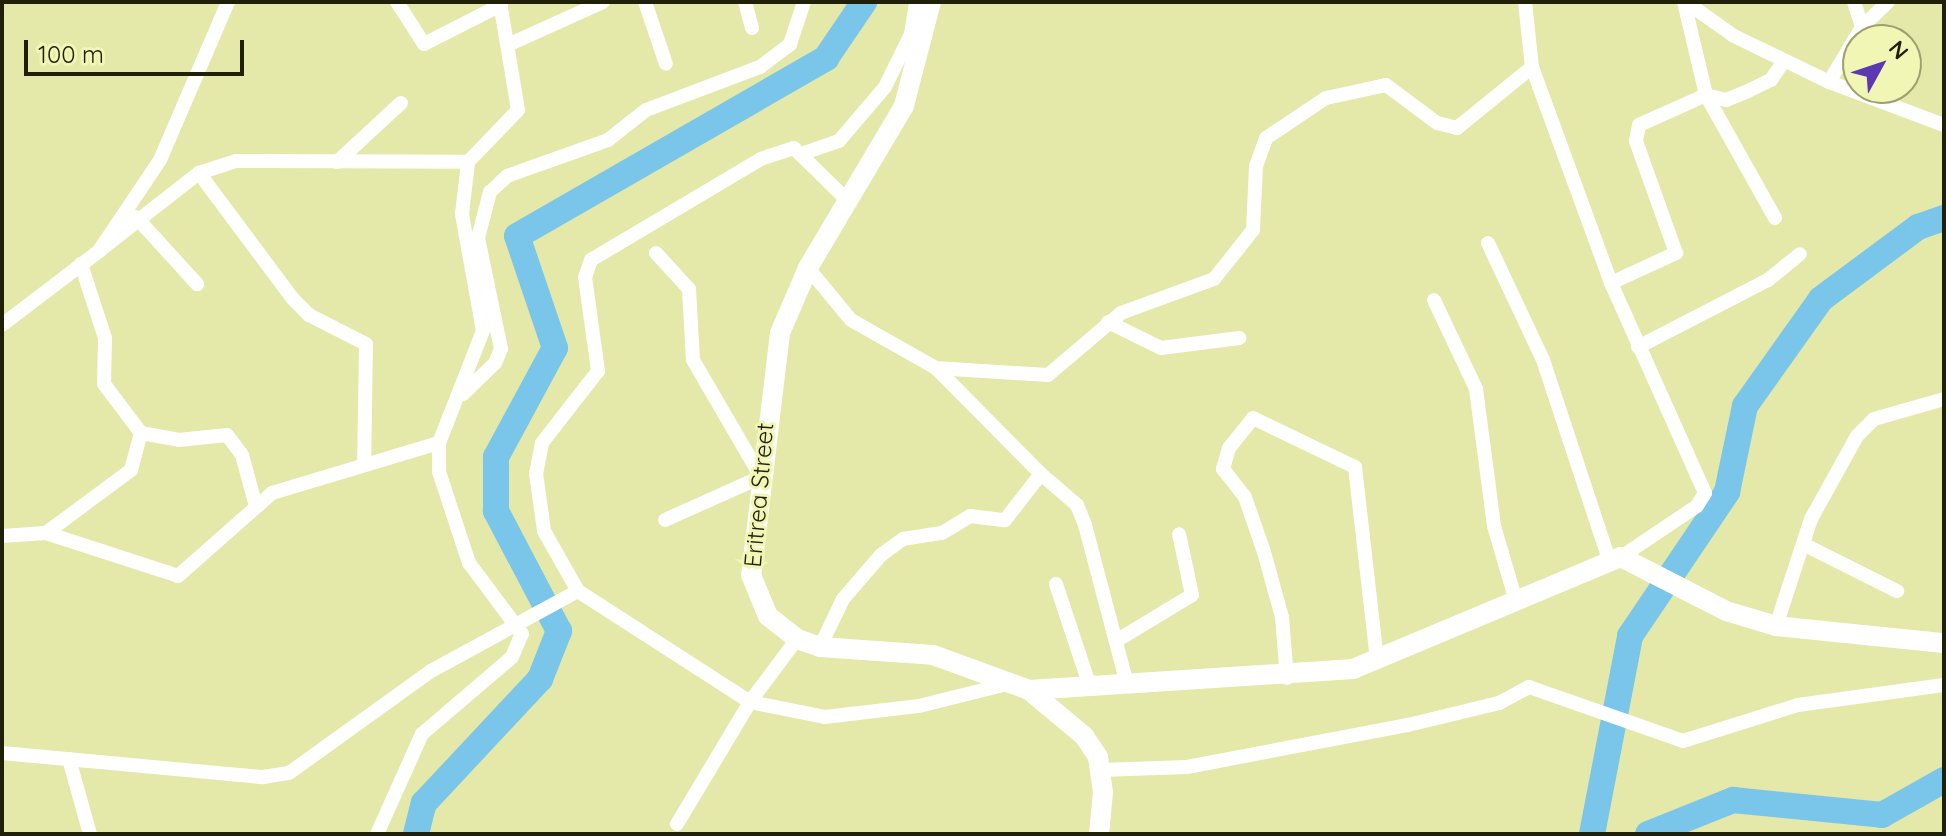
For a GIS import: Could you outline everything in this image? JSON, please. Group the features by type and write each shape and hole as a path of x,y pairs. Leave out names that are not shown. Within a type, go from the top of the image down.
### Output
{"main road":[{"name":"Eritrea Street","path":"931,2 904,106 846,199 808,268 771,375 751,575 755,594 768,616 797,639 820,647 933,655 1022,686 1084,736 1101,770 1099,834"},
{"path":"1022,686 1090,687 1287,678 1377,660 1515,598 1615,558 1653,573 1683,591 1776,626 1944,643"}],"street":[{"path":"377,834 422,734 512,657 522,634 517,620 469,563 443,494 439,443 483,331 462,214 468,162 518,110 500,4 424,44 397,2"},
{"path":"508,45 603,2"},
{"path":"645,2 666,64"},
{"path":"745,2 752,28"},
{"path":"457,399 495,363 501,349 478,238 490,192 507,176 608,140 646,110 760,67 790,44 804,2"},
{"path":"804,153 823,151 839,141 885,87 911,34 916,2"},
{"path":"1488,243 1543,360 1615,558 1697,506 1705,493 1611,283 1532,67 1525,2"},
{"path":"1685,2 1783,62 1944,125"},
{"path":"1685,2 1706,95 1775,218"},
{"path":"1854,2 1861,24"},
{"path":"1865,24 1888,2"},
{"path":"99,251 160,160 229,4"},
{"path":"1829,82 1842,60"},
{"path":"1611,283 1676,253 1635,133 1639,125 1706,95 1726,100 1748,91 1771,80 1783,62"},
{"path":"936,368 1048,375 1108,322 1214,279 1227,267 1253,230 1258,152 1266,138 1326,98 1386,85 1437,123 1457,128 1532,67"},
{"path":"337,162 401,103"},
{"path":"846,199 804,153 794,148 761,159 591,260 586,269 598,371 552,425 536,473 544,531 574,593 750,702 825,717 919,706 1022,686"},
{"path":"821,172 823,151"},
{"path":"2,325 99,251 136,217 199,173 236,161 468,162"},
{"path":"199,173 293,299 309,315 366,344 364,465"},
{"path":"136,217 197,284"},
{"path":"656,253 689,289 697,371 761,477 665,520"},
{"path":"1638,347 1755,287 1800,254"},
{"path":"81,264 105,338 104,384 141,433 179,440 227,435 242,455 255,503"},
{"path":"808,268 851,320 936,368 1041,474 1077,505 1127,684"},
{"path":"1434,300 1476,389 1494,526 1515,598"},
{"path":"1108,322 1161,348 1239,338"},
{"path":"1776,626 1807,546 1822,493 1857,436 1887,414 1944,399"},
{"path":"1287,678 1282,617 1269,567 1245,497 1223,469 1229,448 1253,418 1355,467 1377,660"},
{"path":"46,533 131,470 141,433"},
{"path":"2,536 46,533 123,563 178,576 255,503 439,443"},
{"path":"820,647 843,599 881,555 903,539 942,533 970,516 1005,520 1041,474"},
{"path":"1116,641 1192,595 1179,534"},
{"path":"1807,546 1897,591"},
{"path":"1056,584 1090,687"},
{"path":"2,753 263,777 289,773 431,671 517,620 574,593"},
{"path":"677,824 750,702 797,639"},
{"path":"1101,770 1187,767 1408,725 1499,703 1529,687 1586,705 1626,722 1694,740 1798,705 1944,685"},
{"path":"69,759 90,834"}],"waterway":[{"path":"416,834 424,803 540,679 559,631 496,511 496,457 555,348 517,236 826,58 864,2"},
{"path":"1592,834 1630,636 1727,492 1745,406 1821,299 1918,227 1944,218"},
{"path":"1648,834 1733,800 1882,815 1944,780"}]}
